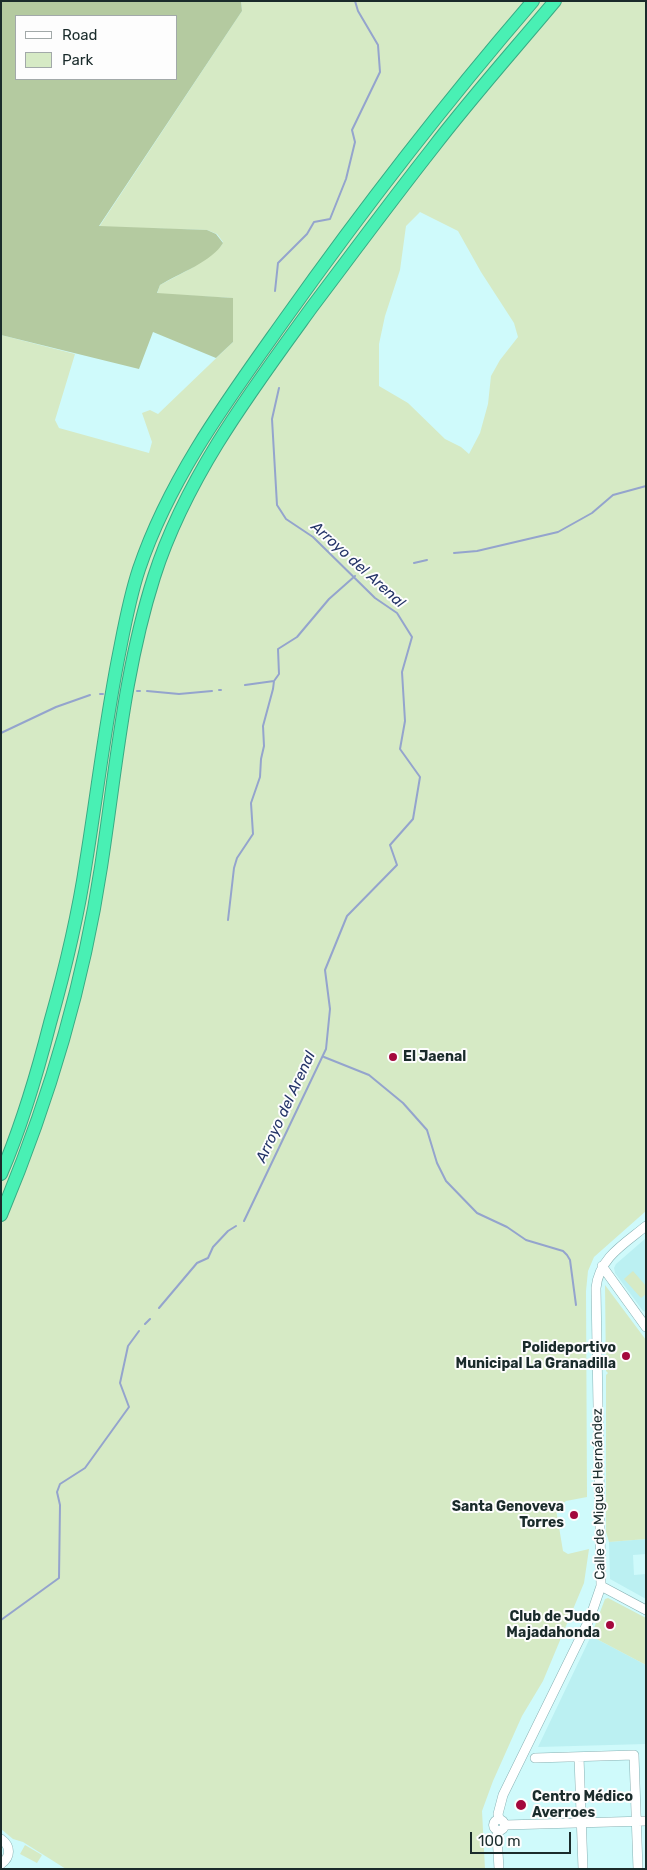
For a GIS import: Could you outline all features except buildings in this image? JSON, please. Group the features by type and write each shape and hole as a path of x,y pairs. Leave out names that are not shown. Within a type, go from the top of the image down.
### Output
{"highway":[{"path":"1,1174 39,1066 64,971 86,864 108,707 126,616 139,570 153,533 170,495 192,455 262,351 336,248 477,66 524,1"},
{"path":"477,66 533,1"},
{"path":"1,1215 24,1161 55,1069 79,977 101,870 123,709 142,619 168,539 184,502 205,464 274,359 433,147 555,1"},
{"path":"501,66 531,38 564,1"}],"street":[{"path":"646,1226 608,1258 602,1266 646,1327"},
{"name":"Calle de Miguel Hernández","path":"498,1869 497,1835 501,1825 498,1814 503,1795 590,1618 601,1586 596,1288 597,1276 602,1266"},
{"path":"601,1586 646,1610"},
{"path":"536,1758 634,1754 641,1821 638,1869"},
{"path":"580,1756 583,1869"},
{"path":"501,1825 641,1821"},
{"path":"1,1839 7,1844 9,1854 1,1864"}],"shaded area":[{"path":"646,1238 646,1312 643,1311 615,1273 614,1268 616,1264"},
{"path":"646,1539 646,1554 633,1555 634,1575 646,1574 646,1599 610,1579 609,1542"},
{"path":"591,1636 646,1665 646,1744 538,1747"}],"green space":[{"path":"1,1 241,1 242,11 99,226 207,230 216,234 223,243 218,250 195,267 160,285 157,293 233,298 233,342 216,358 153,332 139,369 1,335"},
{"path":"241,1 646,1 646,1211 594,1257 588,1271 586,1291 587,1497 566,1501 556,1509 563,1551 568,1554 589,1549 584,1583 543,1681 522,1716 493,1781 482,1811 485,1869 66,1869 23,1842 13,1839 1,1829 1,335 75,354 55,420 59,428 149,453 152,442 142,413 150,410 158,414 233,342 232,298 157,294 160,285 192,268 221,246 223,242 217,234 207,230 99,227 242,11","holes":["420,212 458,231 481,272 514,323 518,337 500,360 491,376 488,404 480,433 469,454 461,447 445,439 408,403 379,386 379,344 385,316 400,270 406,226"]},
{"path":"633,1271 646,1286 646,1294 641,1298 624,1279"},
{"path":"605,1285 646,1340 646,1539 609,1542 606,1532 606,1375 608,1373 606,1371"},
{"path":"608,1598 646,1618 646,1665 591,1636 605,1599"},
{"path":"25,1845 42,1855 37,1863 20,1854"}],"waterway":[{"name":"Arroyo del Arenal","path":"275,291 278,263 307,234 314,222 330,219 346,179 355,142 352,130 380,72 378,45 358,11 355,1"},
{"name":"Arroyo del Arenal","path":"244,1221 326,1049 330,1009 325,970 347,916 397,865 390,845 413,819 420,777 400,749 405,721 402,672 412,637 397,613 375,598 313,537 286,519 277,505 272,419 279,388"},
{"path":"454,553 477,551 558,532 592,513 613,495 646,486"},
{"path":"414,563 427,560"},
{"path":"245,685 274,681 279,674 278,649 297,637 329,599 355,576"},
{"path":"228,920 234,868 237,858 253,834 251,803 260,777 264,746 263,726 274,681"},
{"path":"147,691 179,694 212,691"},
{"path":"1,733 56,707 90,695"},
{"path":"324,1057 369,1075 403,1103 427,1130 437,1163 446,1181 477,1213 507,1227 526,1240 563,1251 570,1260 576,1305"},
{"name":"Arroyo del Arenal","path":"159,1308 197,1263 208,1258 213,1247 228,1231 236,1226"},
{"name":"Arroyo del Arenal","path":"145,1324 150,1319"},
{"name":"Arroyo del Arenal","path":"1,1620 59,1578 60,1505 57,1492 60,1484 85,1468 129,1407 120,1383 128,1346 139,1331"}],"place":[{"name":"El Jaenal","path":"393,1057"},
{"name":"Polideportivo Municipal La Granadilla","path":"626,1356"},
{"name":"Santa Genoveva Torres","path":"574,1515"},
{"name":"Club de Judo Majadahonda","path":"610,1625"},
{"name":"Centro Médico Averroes","path":"521,1805"}]}
